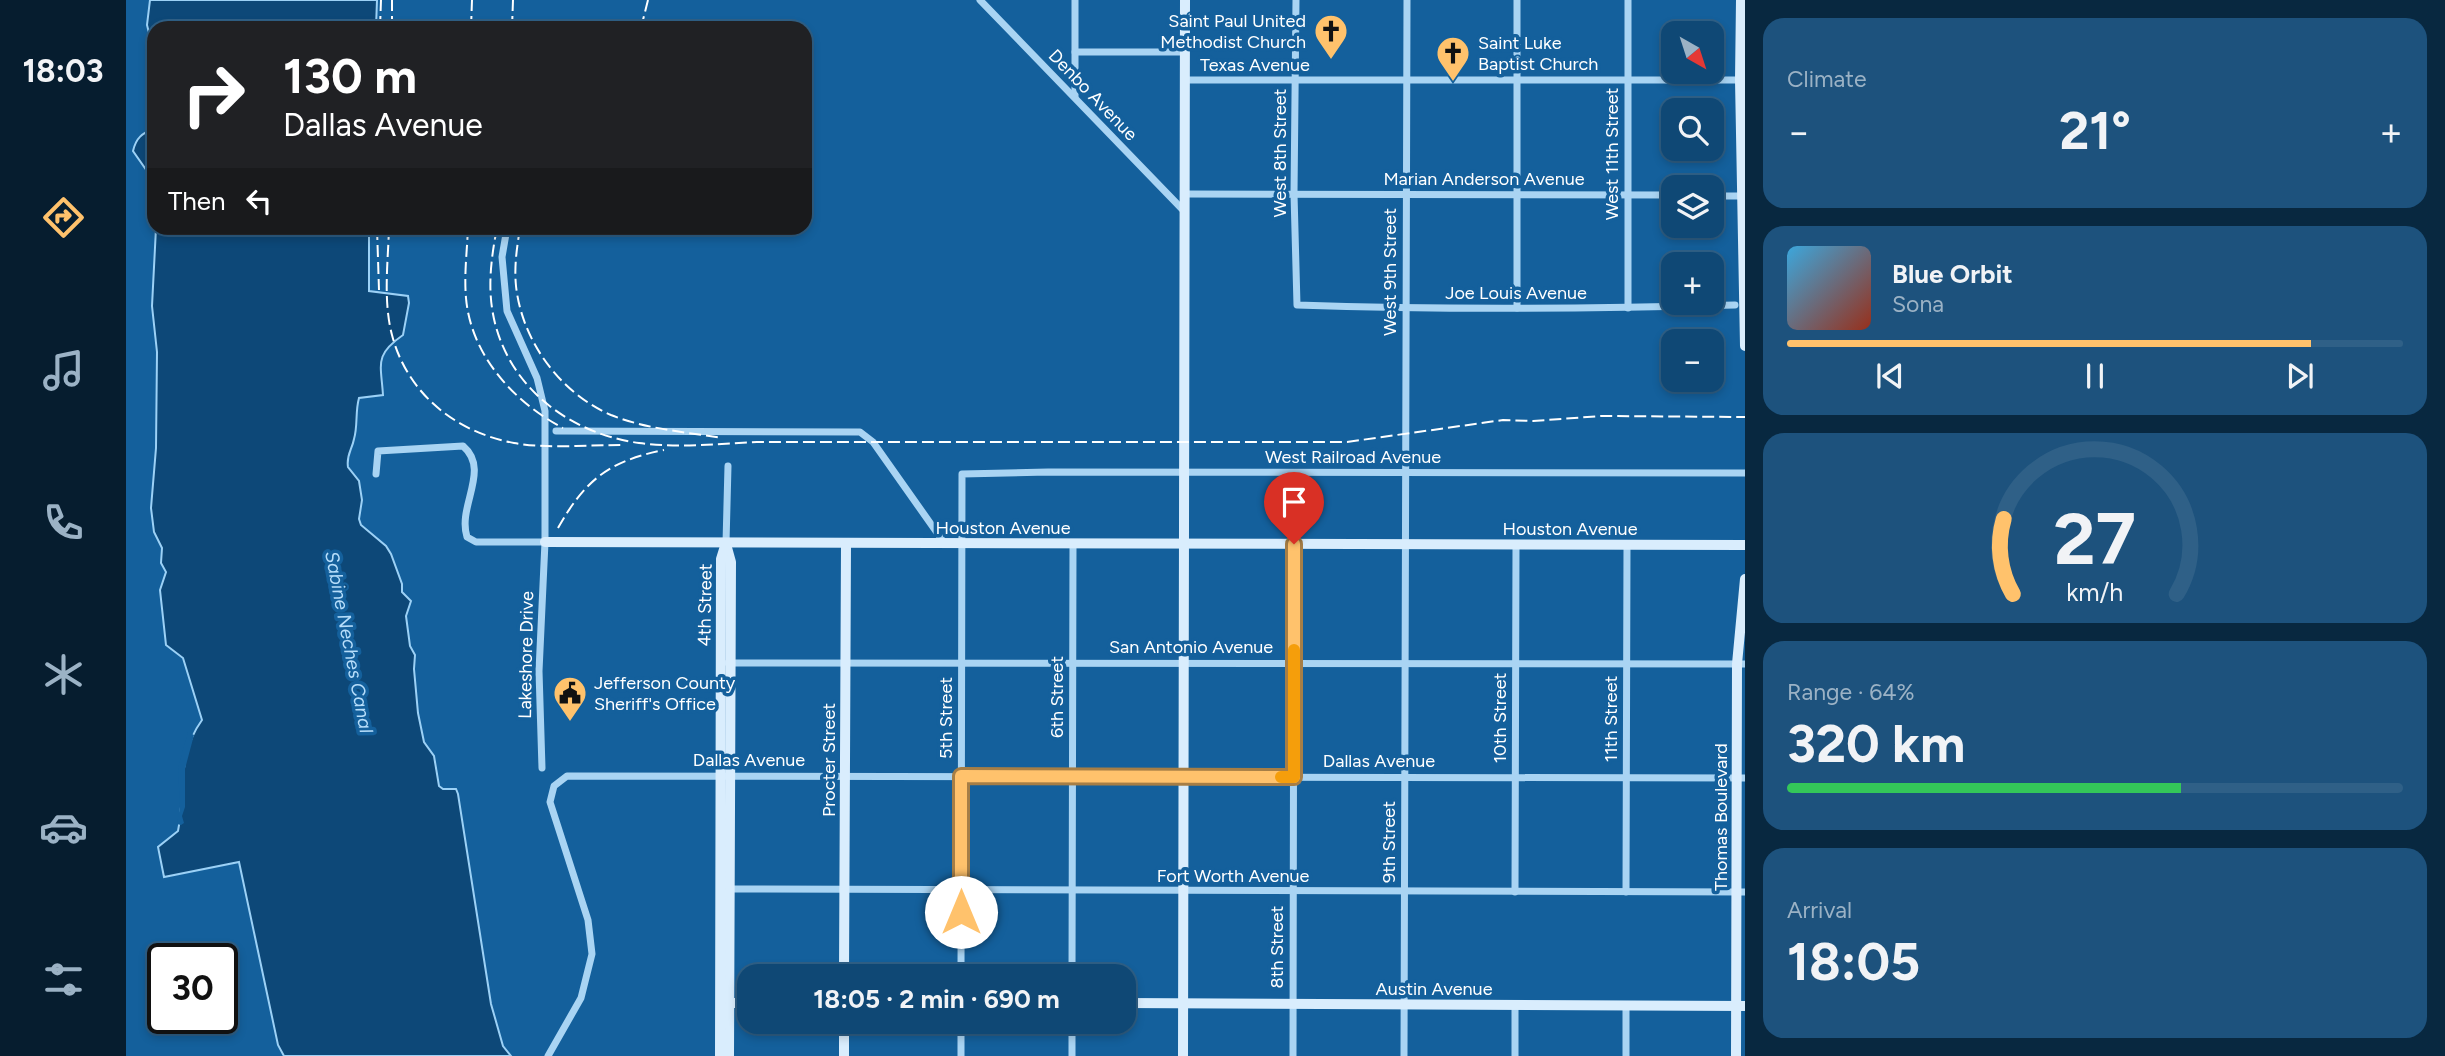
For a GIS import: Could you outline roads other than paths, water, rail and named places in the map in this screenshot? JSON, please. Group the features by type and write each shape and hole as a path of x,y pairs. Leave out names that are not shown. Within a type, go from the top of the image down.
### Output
{"main road":[{"path":"1183,1056 1185,0"},
{"path":"1741,0 1741,304 1745,346"},
{"name":"Houston Avenue","path":"545,542 1745,545"},
{"name":"4th Street","path":"720,1056 724,1002 726,663 720,559 726,543"},
{"name":"Procter Street","path":"844,964 846,544"},
{"name":"Thomas Boulevard","path":"1736,1056 1741,1005 1741,664 1745,579"},
{"path":"724,1002 737,1003"},
{"name":"4th Street","path":"724,1002 729,1056"},
{"name":"Austin Avenue","path":"1136,1003 1741,1005"},
{"path":"844,1034 844,1056"}],"street":[{"name":"Denbo Avenue","path":"980,0 1184,211"},
{"path":"1075,0 1075,98"},
{"name":"West 8th Street","path":"1296,0 1294,194 1297,305"},
{"name":"West 9th Street","path":"1405,544 1406,0"},
{"path":"1517,0 1517,308"},
{"name":"West 11th Street","path":"1628,0 1628,308"},
{"name":"Texas Avenue","path":"1075,52 1184,52"},
{"name":"Texas Avenue","path":"1184,80 1743,80"},
{"name":"Marian Anderson Avenue","path":"1184,194 1661,195"},
{"path":"1724,196 1743,196"},
{"name":"Lakeshore Drive","path":"506,235 502,257 507,311 537,378 545,411 545,542 539,671 542,768"},
{"name":"Joe Louis Avenue","path":"1297,305 1406,309 1628,308 1741,304"},
{"path":"556,431 860,432 873,442 945,544"},
{"name":"Houston Avenue","path":"376,474 378,451 463,446 470,452 475,470 463,525 467,537 476,542 545,542"},
{"path":"726,543 728,466"},
{"path":"1294,473 1294,544"},
{"name":"West Railroad Avenue","path":"962,474 1745,473"},
{"name":"5th Street","path":"961,964 962,474"},
{"name":"6th Street","path":"1072,964 1073,544"},
{"name":"8th Street","path":"1293,1056 1294,544"},
{"name":"9th Street","path":"1404,1056 1405,544"},
{"name":"10th Street","path":"1516,545 1516,892"},
{"name":"11th Street","path":"1626,892 1627,545"},
{"name":"San Antonio Avenue","path":"726,663 1741,664"},
{"name":"Dallas Avenue","path":"548,1056 581,998 592,954 588,920 550,802 554,786 567,776 1741,778"},
{"name":"Fort Worth Avenue","path":"725,889 1741,892"},
{"path":"1515,1004 1515,1056"},
{"path":"1626,1005 1626,1056"},
{"path":"961,1034 961,1056"},
{"path":"1072,1034 1072,1056"}],"water":[{"path":"150,0 377,0 376,21 147,21"},
{"path":"146,132 147,171 133,151 140,137"},
{"name":"Sabine Neches Canal","path":"156,235 369,235 369,291 408,296 403,335 387,348 381,361 383,395 359,398 348,467 359,481 362,500 359,519 361,525 386,546 402,584 402,592 411,601 406,616 410,646 415,655 418,713 424,742 434,756 439,786 443,789 456,789 458,794 491,1004 503,1046 511,1056 284,1056 278,1045 239,862 164,877 158,847 178,831 185,760 188,747 202,720 183,658 166,645 160,590 166,572 161,563 162,548 154,532 151,508 156,448 157,352 152,306"}],"railway":[{"path":"380,21 381,0"},
{"path":"392,0 392,21"},
{"path":"471,21 472,0"},
{"path":"512,21 513,0"},
{"path":"643,21 648,0"},
{"path":"377,235 379,290"},
{"path":"389,235 387,295 392,335 409,375 436,407 472,430 514,443 554,446 621,445"},
{"path":"468,235 466,298 470,319 486,358 498,375 528,405 563,428"},
{"path":"496,235 491,267 492,308 498,335 509,359 524,381 542,400 563,416 612,437 639,443 1347,442 1503,420 1533,421 1601,416 1745,417"},
{"path":"519,235 515,271 520,306 535,345 560,379 593,405 624,420 722,438"},
{"path":"558,528 578,497 601,475 628,460 664,450"}],"place":[{"name":"Saint Paul United Methodist Church","path":"1331,61"},
{"name":"Saint Luke Baptist Church","path":"1453,83"},
{"name":"Jefferson County Sheriff's Office","path":"570,723"}]}
